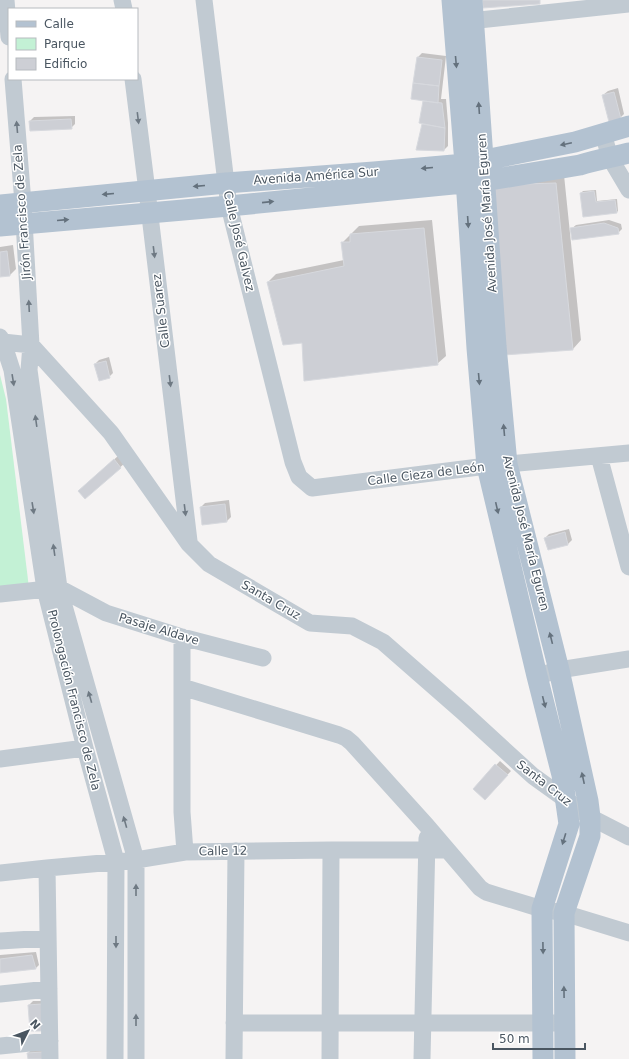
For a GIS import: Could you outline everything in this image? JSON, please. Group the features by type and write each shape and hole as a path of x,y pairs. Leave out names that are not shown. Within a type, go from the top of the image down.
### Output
{"main road":[{"name":"Avenida José María Eguren","path":"452,0 453,23 475,172"},
{"name":"Avenida José María Eguren","path":"472,0 474,22 475,172 486,347 497,465 537,676 562,775 569,824 542,909 543,1059"},
{"name":"Avenida América Sur","path":"475,172 629,126"},
{"name":"Avenida América Sur","path":"0,226 229,206 376,182 475,172 580,165 620,155"},
{"name":"Avenida América Sur","path":"0,205 226,183 376,182"},
{"name":"Avenida José María Eguren","path":"497,465 559,670 588,801 590,817 590,836 564,913 565,1059"}],"street":[{"path":"6,0 8,25"},
{"name":"Calle José Galvez","path":"204,0 229,206 292,462 299,477"},
{"path":"453,23 474,22 629,4"},
{"name":"Jirón Francisco de Zela","path":"12,80 23,202 31,344"},
{"name":"Calle Suarez","path":"133,80 190,544"},
{"path":"603,133 620,155 629,190"},
{"path":"2,340 31,344"},
{"name":"Prolongación Francisco de Zela","path":"2,340 12,370 52,589 85,748 116,861 115,1059"},
{"name":"Santa Cruz","path":"31,344 111,433 190,544 209,564 310,623 352,626 383,642 533,776 590,817 629,837"},
{"name":"Prolongación Francisco de Zela","path":"31,344 29,370 52,589 136,860 136,1059"},
{"name":"Calle Cieza de León","path":"299,477 312,488 497,465 629,453"},
{"path":"599,456 629,567"},
{"path":"0,594 52,589"},
{"name":"Pasaje Aldave","path":"52,589 106,612 182,637 263,658"},
{"path":"182,637 182,812 185,852"},
{"path":"537,676 559,670 629,659"},
{"path":"182,687 346,738 427,826 483,890 542,909 564,913 629,932"},
{"path":"0,759 85,748"},
{"path":"422,1059 427,826"},
{"path":"330,1059 331,850"},
{"name":"Calle 12","path":"0,873 136,860 185,852 447,850"},
{"path":"234,1059 236,851"},
{"path":"47,868 50,1059"},
{"path":"0,941 48,938"},
{"path":"0,994 49,990"},
{"path":"234,1023 565,1023"},
{"path":"0,1046 50,1041"}],"green space":[{"path":"0,375 6,399 29,588 0,591"}],"building":[{"path":"482,0 540,0 540,4 483,8"},
{"path":"417,57 442,60 439,86 413,83"},
{"path":"413,83 439,86 438,103 411,99"},
{"path":"614,92 621,119 609,122 602,95"},
{"path":"423,101 442,103 445,128 419,123"},
{"path":"71,119 72,129 30,131 29,121"},
{"path":"422,124 445,128 444,151 416,150"},
{"path":"556,183 573,350 504,355 491,185"},
{"path":"594,191 596,202 615,200 617,213 583,217 580,193"},
{"path":"604,223 618,228 619,234 572,240 570,228"},
{"path":"424,228 438,365 304,381 302,343 283,345 267,282 344,266 341,242 350,242 350,234"},
{"path":"7,251 10,276 0,277 0,252"},
{"path":"106,361 110,378 99,381 94,364"},
{"path":"114,459 121,468 85,499 78,491"},
{"path":"225,504 227,522 202,525 200,507"},
{"path":"565,532 568,545 548,550 544,538"},
{"path":"495,764 508,775 485,800 473,789"},
{"path":"32,955 36,969 0,973 0,959"},
{"path":"41,1004 46,1031 30,1031 28,1005"},
{"path":"43,1052 43,1059 28,1059 27,1053"}]}
